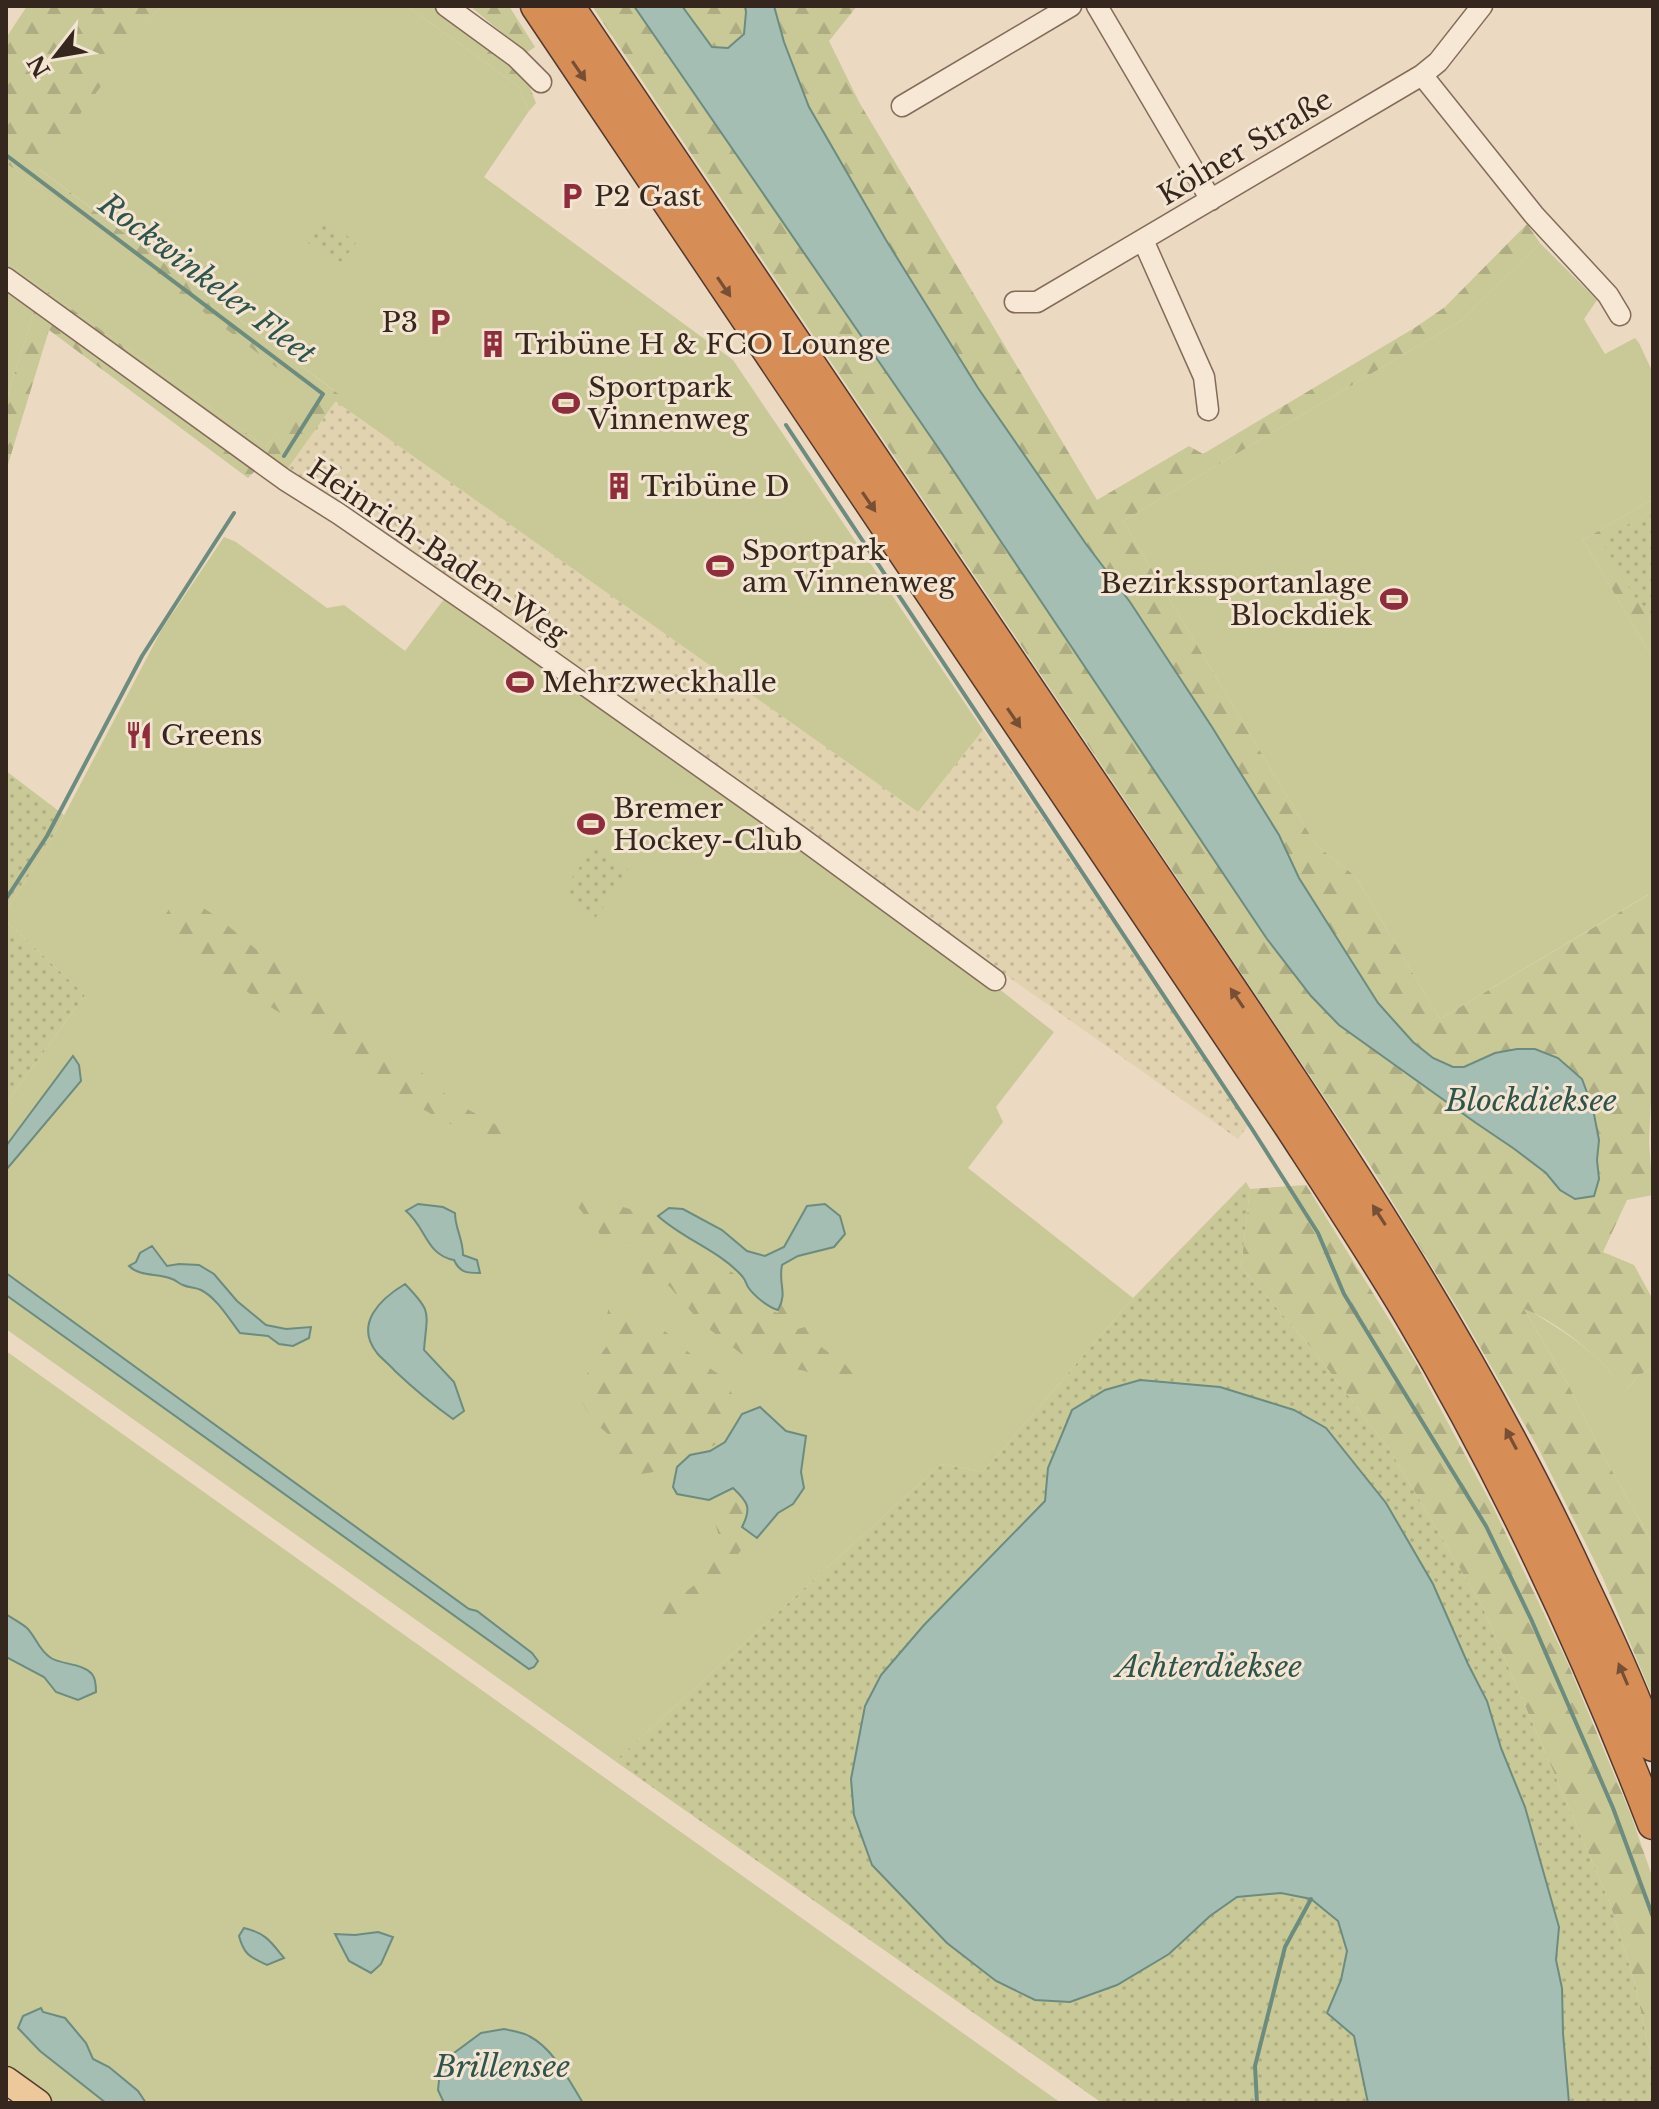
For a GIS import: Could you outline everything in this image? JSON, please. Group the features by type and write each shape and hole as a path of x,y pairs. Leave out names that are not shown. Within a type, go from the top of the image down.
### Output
{"highway":[{"path":"536,6 1290,1127 1410,1316 1533,1544 1577,1636 1653,1824"},
{"path":"569,6 1189,926 1426,1288 1557,1528 1653,1746"}],"main road":[{"path":"6,2080 38,2103"}],"street":[{"path":"446,6 516,57 541,82"},
{"path":"902,106 1071,6"},
{"path":"1097,6 1211,200"},
{"name":"Kölner Straße","path":"1015,302 1037,302 1422,75 1438,62 1482,6"},
{"path":"1422,75 1534,215 1608,295 1620,315"},
{"path":"1143,240 1204,377 1208,410"},
{"name":"Heinrich-Baden-Weg","path":"6,278 285,480 493,620 800,837 995,980"}],"shaded area":[{"path":"335,401 918,812 983,730 1249,1124 1238,1139 288,468"}],"green space":[{"path":"27,6 161,6 39,169 340,395 288,468 6,269 6,262 266,447 308,391 6,163 6,38"},
{"name":"Sportpark am Vinnenweg","path":"161,6 407,6 518,86 529,111 484,177 733,360 983,730 918,812 335,401 339,394 38,168"},
{"path":"407,6 433,6 512,64 528,82 536,103 529,111 518,86"},
{"path":"470,6 509,6 535,47 526,53"},
{"path":"592,6 634,6 937,446 1267,939 1372,1049 1513,1148 1546,1173 1560,1190 1599,1179 1599,1140 1558,1058 1535,1049 1517,1049 1480,1059 1464,1067 1453,1067 1433,1058 1413,1042 1378,1003 1299,878 1279,835 1212,727 1130,602 978,388 886,240 809,107 774,6 857,6 829,41 859,102 1097,500 1189,446 1203,454 1416,327 1445,307 1527,224 1540,243 1462,320 1123,521 1316,845 1355,876 1440,1019 1648,895 1653,884 1653,1059 1649,1142 1653,1195 1627,1200 1603,1252 1634,1265 1651,1296 1653,1368 1639,1375 1626,1390 1605,1365 1575,1339 1524,1309 1653,1543 1653,1698 1602,1576 1537,1446 1370,1165"},
{"path":"682,6 745,6 744,34 728,48 713,47"},
{"path":"6,163 309,391 266,447 6,262"},
{"path":"326,219 356,243 341,262 308,243"},
{"name":"Bezirkssportanlage Blockdiek","path":"1540,243 1597,300 1584,319 1605,354 1635,338 1653,373 1653,499 1583,540 1653,659 1653,884 1649,894 1440,1019 1355,876 1316,845 1123,521 1462,320"},
{"path":"6,288 35,308 6,401"},
{"path":"35,308 259,467 248,478 49,330 6,471 6,401"},
{"path":"1653,499 1653,510 1602,540 1653,628 1653,659 1583,540"},
{"path":"1653,510 1653,628 1601,540"},
{"path":"224,537 236,542 327,608 344,605 405,651 447,595 934,938 1054,1032 996,1107 1003,1122 968,1168 1133,1298 983,1472 941,1464 615,1761 6,1329 6,1104 85,995 6,921 6,911 49,844 162,629"},
{"path":"6,771 64,815 6,911"},
{"path":"595,846 630,871 595,918 561,893"},
{"path":"185,895 263,955 319,981 335,1004 417,1068 440,1090 502,1128 507,1133 504,1144 489,1144 405,1099 373,1077 339,1042 291,1019 237,984 199,954 171,925 166,914 177,897"},
{"path":"6,921 85,995 6,1104"},
{"name":"Achterdieksee","path":"1246,1182 1250,1189 1241,1267 1313,1350 1391,1452 1482,1606 1609,1901 1634,1980 1653,2068 1653,2103 1102,2103 615,1761 941,1464 983,1472 1133,1298"},
{"path":"1306,1185 1415,1361 1495,1511 1568,1664 1631,1815 1653,1879 1653,2068 1634,1980 1609,1901 1482,1606 1391,1452 1313,1350 1241,1267 1250,1189"},
{"path":"583,1194 645,1214 742,1279 752,1295 773,1311 778,1313 783,1301 790,1310 782,1323 787,1332 805,1327 821,1334 820,1346 834,1362 845,1364 860,1383 850,1394 805,1371 748,1359 700,1322 669,1286 645,1285 636,1245 603,1238 574,1202"},
{"path":"621,1305 628,1315 648,1316 695,1358 727,1380 739,1414 725,1439 686,1455 675,1466 672,1476 668,1476 666,1470 635,1475 612,1452 608,1434 595,1423 576,1389 619,1329 607,1315 609,1307"},
{"path":"1523,1307 1583,1346 1627,1389 1639,1375 1653,1368 1653,1543 1604,1457 1568,1384"},
{"path":"6,1351 1061,2103 50,2103 6,2071"},
{"path":"728,1493 735,1495 742,1507 743,1517 738,1526 751,1537 698,1607 672,1618 645,1615 609,1585 611,1578 646,1598 667,1599 683,1594 703,1578 722,1545 712,1514 698,1503 712,1501"}],"water":[{"name":"Blockdieksee","path":"634,6 682,6 712,47 728,48 744,34 745,6 774,6 809,107 886,240 978,388 1130,602 1212,727 1279,835 1299,878 1378,1003 1413,1042 1433,1058 1453,1067 1464,1067 1495,1053 1535,1049 1558,1058 1582,1079 1593,1109 1599,1140 1599,1179 1594,1196 1575,1199 1560,1190 1546,1173 1513,1148 1339,1025 1311,996 1267,939 937,446"},
{"path":"73,1056 79,1065 81,1081 6,1170 6,1146"},
{"path":"418,1204 443,1207 455,1213 463,1255 477,1260 480,1273 461,1270 454,1260 432,1247 406,1211"},
{"path":"825,1204 840,1216 845,1234 834,1247 798,1256 782,1265 783,1293 778,1310 757,1297 742,1276 723,1259 658,1216 669,1208 683,1209 722,1230 747,1251 765,1256 784,1247 807,1206"},
{"path":"152,1246 167,1266 199,1265 214,1274 237,1301 266,1325 286,1329 311,1327 309,1338 293,1346 279,1344 268,1336 240,1333 217,1303 201,1290 166,1277 138,1272 129,1266 136,1262 140,1253"},
{"path":"6,1273 469,1609 477,1611 532,1653 538,1661 534,1667 529,1669 6,1295"},
{"path":"405,1284 426,1313 424,1350 454,1382 464,1411 453,1419 402,1378 377,1353 371,1342 368,1332 373,1313 387,1297"},
{"name":"Achterdieksee","path":"1140,1380 1220,1387 1294,1410 1326,1428 1386,1503 1433,1584 1487,1701 1501,1748 1525,1807 1559,1927 1556,1960 1562,1988 1569,2103 1368,2103 1354,2036 1327,2013 1341,1980 1347,1951 1338,1921 1311,1899 1281,1893 1237,1897 1210,1916 1169,1954 1117,1985 1070,2002 1035,2000 996,1981 947,1943 872,1865 854,1815 851,1779 865,1706 881,1675 924,1625 1045,1501 1048,1468 1072,1410 1105,1390"},
{"path":"760,1407 786,1431 806,1436 801,1472 804,1488 793,1504 778,1513 757,1538 742,1527 748,1510 733,1488 709,1500 677,1494 673,1487 677,1467 690,1455 710,1451 725,1442 742,1414"},
{"path":"6,1614 27,1628 43,1652 51,1658 92,1674 96,1692 78,1700 56,1692 44,1677 6,1657"},
{"path":"244,1928 263,1935 284,1958 267,1965 252,1957 239,1936"},
{"path":"378,1932 393,1937 381,1964 371,1973 349,1961 335,1934 355,1935"},
{"path":"41,2008 43,2012 65,2018 86,2043 93,2059 109,2067 138,2091 146,2103 106,2103 40,2051 18,2028 23,2016"},
{"name":"Brillensee","path":"504,2029 526,2035 546,2049 560,2065 583,2103 444,2103 438,2090 440,2071 450,2056 481,2033"}],"waterway":[{"name":"Rockwinkeler Fleet","path":"6,155 323,394 284,456"},
{"path":"786,425 1318,1233 1344,1294 1486,1526 1531,1619 1613,1808 1653,1917"},
{"name":"Rockwinkeler Fleet","path":"6,899 47,836 142,656 234,513"},
{"path":"1257,2103 1255,2066 1285,1947 1311,1899"}],"place":[{"name":"P2 Gast","path":"572,196"},
{"name":"P3","path":"440,322"},
{"name":"Tribüne H & FCO Lounge","path":"493,344"},
{"name":"Sportpark Vinnenweg","path":"566,403"},
{"name":"Tribüne D","path":"619,486"},
{"name":"Sportpark am Vinnenweg","path":"720,566"},
{"name":"Bezirkssportanlage Blockdiek","path":"1394,599"},
{"name":"Mehrzweckhalle","path":"520,682"},
{"name":"Greens","path":"139,735"},
{"name":"Bremer Hockey-Club","path":"591,824"}]}
